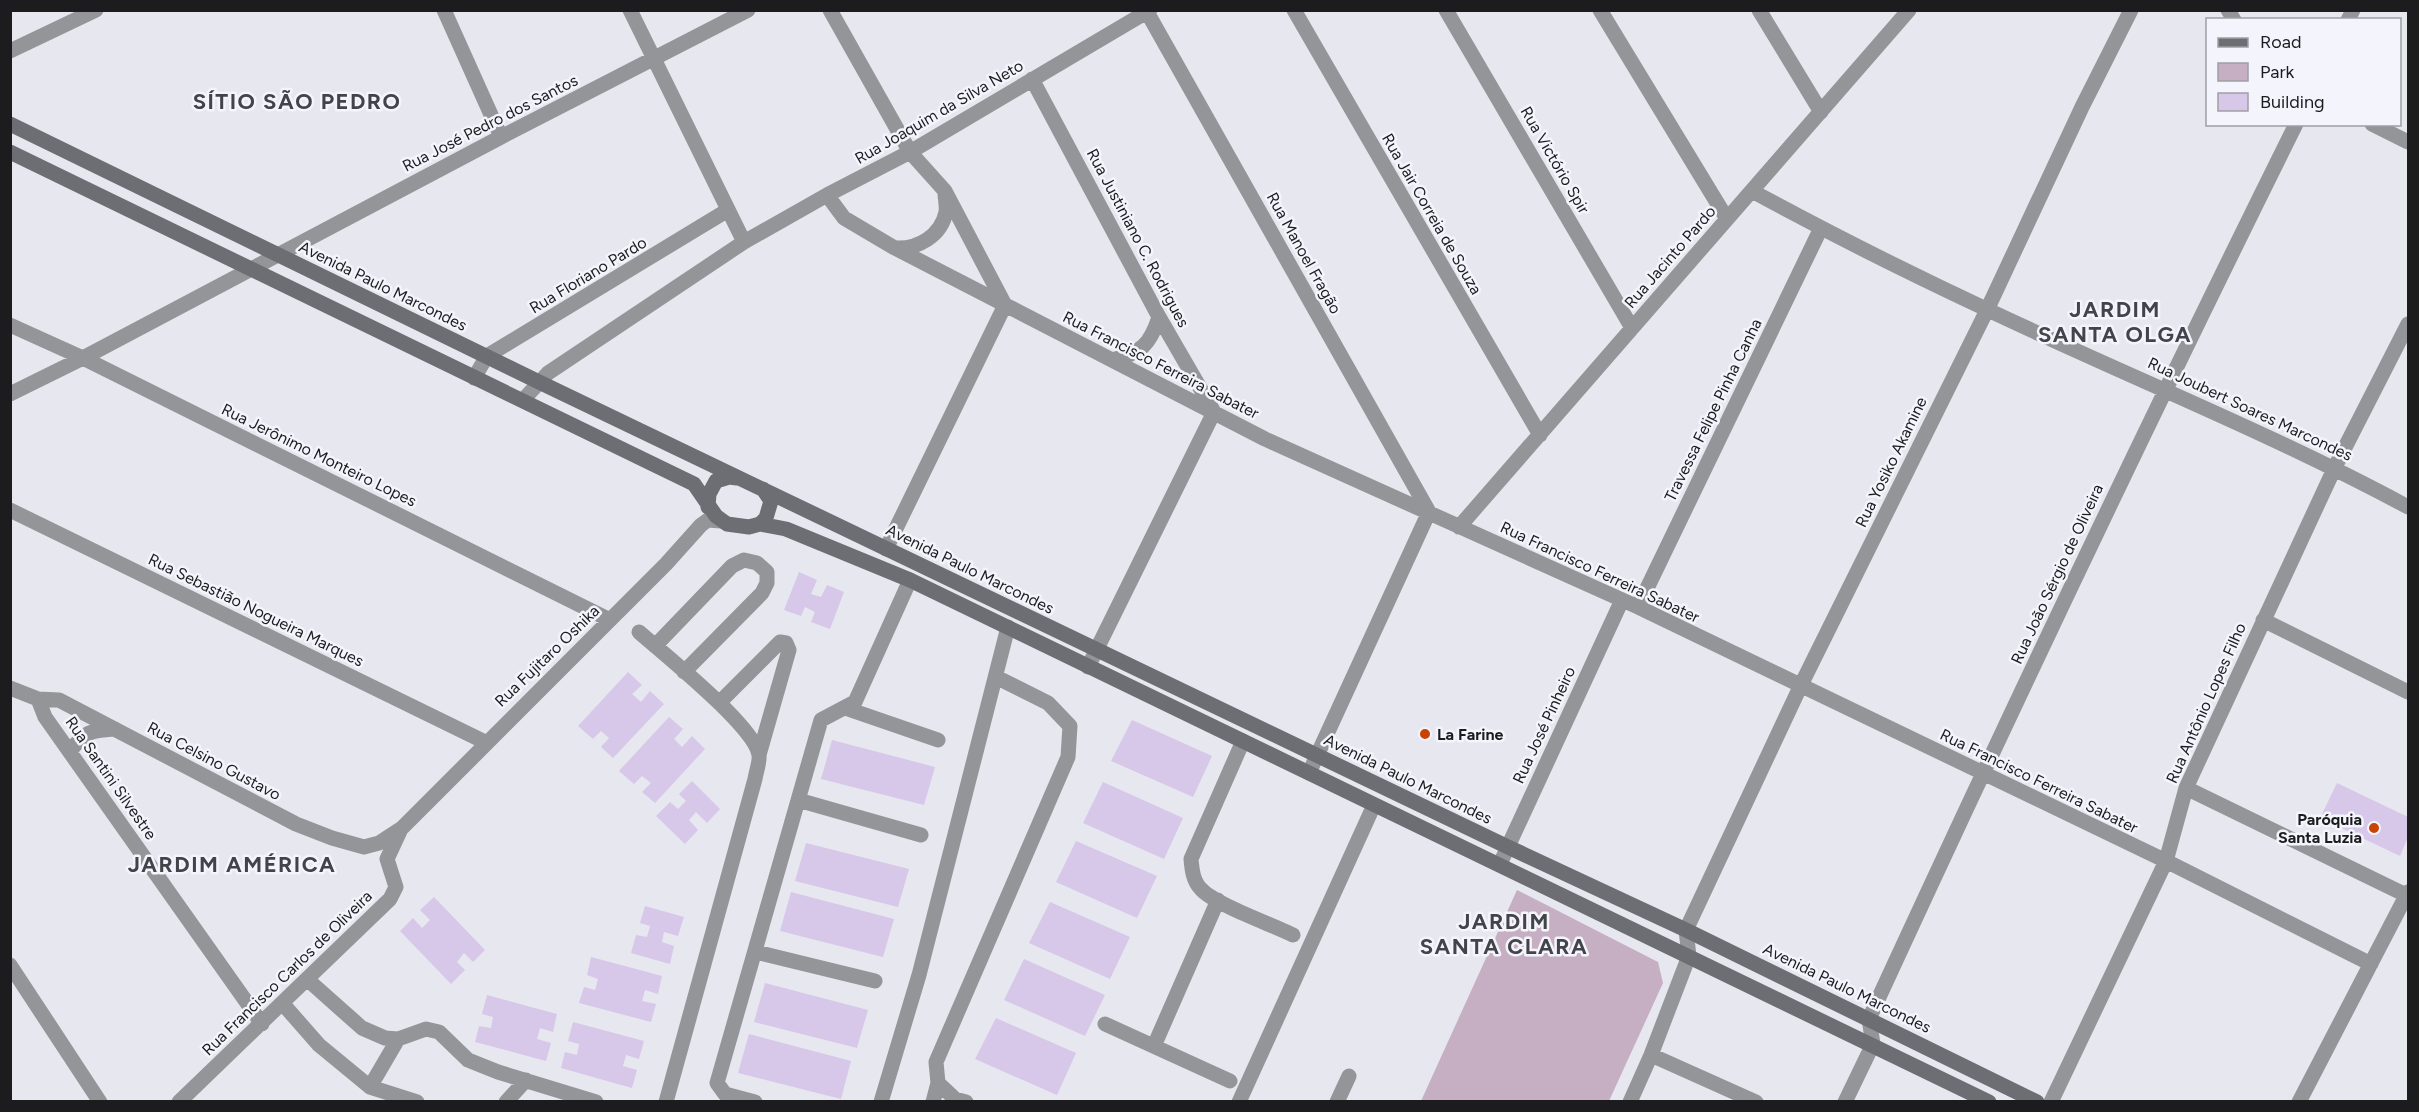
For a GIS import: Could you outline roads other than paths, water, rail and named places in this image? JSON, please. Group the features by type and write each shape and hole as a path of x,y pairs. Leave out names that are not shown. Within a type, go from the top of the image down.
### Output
{"street":[{"path":"10,51 96,10"},
{"path":"444,10 501,137"},
{"path":"523,400 548,373 744,242 652,59 630,10"},
{"name":"Rua José Pedro dos Santos","path":"10,394 748,10"},
{"path":"830,10 909,152 945,191 1005,305 886,549"},
{"name":"Rua Jair Correia de Souza","path":"1294,10 1540,435"},
{"name":"Rua Victório Spir","path":"1446,10 1632,328"},
{"path":"1600,10 1727,219"},
{"path":"1759,10 1821,112"},
{"name":"Rua Jacinto Pardo","path":"1459,527 1909,10"},
{"name":"Rua Yosiko Akamine","path":"1686,930 1801,685 1987,310 2082,107 2131,10"},
{"name":"Rua Joaquim da Silva Neto","path":"744,242 909,152 1148,11"},
{"name":"Rua Manoel Fragão","path":"1148,11 1429,512"},
{"name":"Rua Justiniano C. Rodrigues","path":"1032,80 1159,317 1214,412"},
{"name":"Avenida Paulo Marcondes","path":"10,124 539,382 1317,756 1686,930 2037,1101"},
{"name":"Rua João Sérgio de Oliveira","path":"1869,1019 2164,389 2295,126"},
{"path":"2376,126 2409,142"},
{"path":"10,152 694,484 708,507 721,521 749,527 760,524 786,529 910,580 1989,1101"},
{"path":"893,248 915,247 928,240 940,226 946,212 945,191"},
{"name":"Rua Joubert Soares Marcondes","path":"1752,191 1821,228 1987,310 2335,467 2409,507"},
{"name":"Rua Francisco Ferreira Sabater","path":"827,195 844,218 893,248 1265,439 1638,607 2166,861 2371,963"},
{"name":"Rua Floriano Pardo","path":"474,378 488,357 728,210"},
{"name":"Travessa Felipe Pinha Canha","path":"1638,607 1821,228"},
{"path":"1112,360 1133,355 1143,346 1153,334 1159,317"},
{"name":"Rua Antônio Lopes Filho","path":"2050,1101 2166,861 2186,788 2263,620 2335,467 2409,324"},
{"name":"Rua Jerônimo Monteiro Lopes","path":"10,325 83,358 610,620"},
{"path":"1088,667 1214,412"},
{"path":"708,507 709,494 716,481 729,477 741,479"},
{"path":"760,524 766,518 771,501 763,489"},
{"name":"Rua Sebastião Nogueira Marques","path":"10,510 485,742"},
{"path":"1309,773 1429,512"},
{"name":"Rua Fujitaro Oshika","path":"402,828 485,742 610,620 701,525 708,520 721,521"},
{"path":"655,646 732,566 744,560 757,563 767,572 767,583 762,593 684,672"},
{"path":"755,1101 725,1094 717,1083 821,720 855,702 910,580"},
{"name":"Rua José Pinheiro","path":"1500,864 1622,600"},
{"path":"2263,620 2409,692"},
{"path":"881,1101 919,975 1008,627"},
{"path":"639,632 719,703 746,731 759,755"},
{"path":"666,1101 756,779 759,755 789,650 786,643 780,642 719,703"},
{"path":"933,1101 938,1083 936,1062 1068,757 1070,726 1048,703 996,677"},
{"name":"Rua Celsino Gustavo","path":"10,688 32,697 59,700 296,824 356,846 364,847 379,843 402,828"},
{"path":"10,705 32,697"},
{"name":"Rua Santini Silvestre","path":"32,697 262,1024"},
{"path":"844,708 938,740"},
{"path":"70,751 85,733 91,730 115,729"},
{"path":"1243,741 1191,859 1194,877 1201,890 1218,900 1293,935"},
{"path":"2186,788 2408,894 2299,1101"},
{"path":"798,800 921,835"},
{"path":"1239,1101 1374,805"},
{"name":"Rua Francisco Carlos de Oliveira","path":"179,1101 308,980 394,894 396,887 387,859 402,828"},
{"path":"1154,1046 1218,900"},
{"path":"1629,1101 1651,1054 1689,956 1686,930"},
{"path":"756,951 875,981"},
{"path":"10,965 100,1101"},
{"path":"308,980 362,1028 385,1038 398,1039 426,1029 439,1032 468,1060 596,1101"},
{"path":"283,1004 319,1045 370,1087 417,1101"},
{"path":"1845,1101 1873,1044 1869,1019"},
{"path":"1105,1024 1230,1081"},
{"path":"370,1087 398,1039"},
{"path":"1651,1054 1756,1101"},
{"path":"1337,1101 1349,1076"},
{"path":"506,1101 526,1080"},
{"path":"938,1083 955,1099 966,1101"}],"place":[{"name":"La Farine","path":"1425,734"},
{"name":"Paróquia Santa Luzia","path":"2374,828"}],"district":[{"name":"SÍTIO SÃO PEDRO","path":"297,101"},
{"name":"JARDIM SANTA OLGA","path":"2115,322"},
{"name":"JARDIM AMÉRICA","path":"232,864"},
{"name":"JARDIM SANTA CLARA","path":"1504,934"}]}
